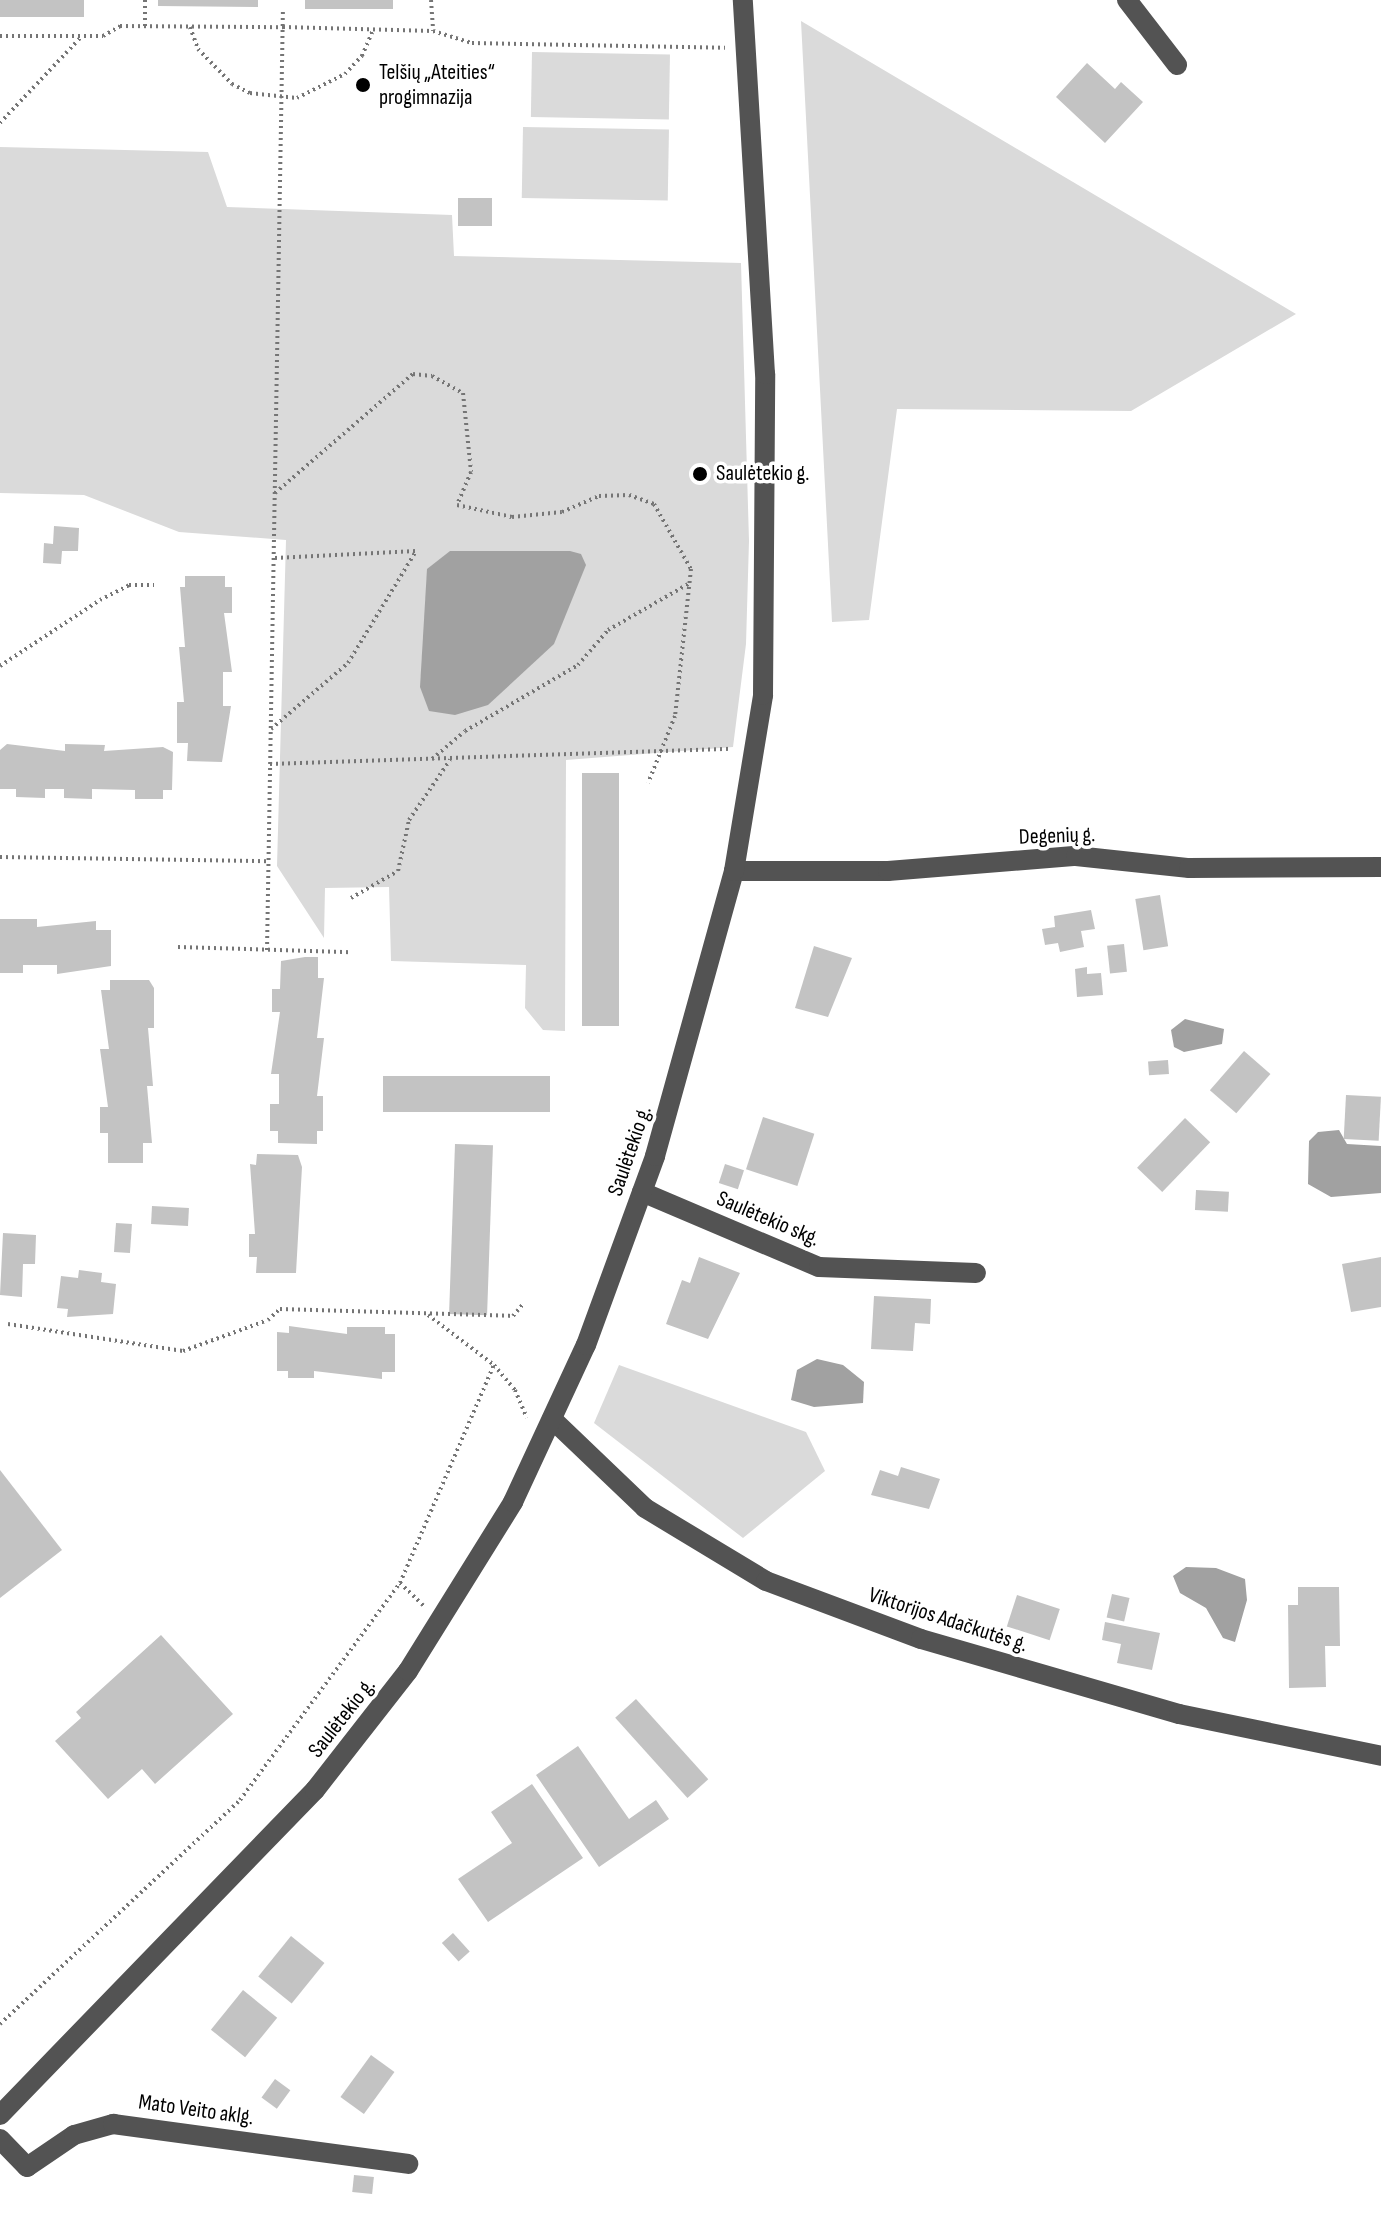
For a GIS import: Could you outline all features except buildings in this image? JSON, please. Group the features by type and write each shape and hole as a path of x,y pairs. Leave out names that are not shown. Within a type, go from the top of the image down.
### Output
{"street":[{"name":"Saulėtekio g.","path":"0,2115 315,1790 366,1730 441,1621 535,1456 642,1192 692,1039 734,871 763,695 767,456 743,0"},
{"path":"1127,0 1177,65"},
{"name":"Degenių g.","path":"734,871 888,871 1076,856 1189,868 1381,867"},
{"name":"Saulėtekio skg.","path":"642,1192 819,1267 976,1273"},
{"name":"Viktorijos Adačkutės g.","path":"552,1419 645,1508 766,1581 921,1639 1179,1714 1381,1756"},
{"name":"Mato Veito aklg.","path":"0,2139 27,2167 74,2135 113,2124 408,2164"}],"path":[{"path":"145,0 145,26"},
{"path":"431,0 433,31"},
{"path":"267,950 283,9"},
{"path":"0,36 81,37 145,26 283,27 433,31 472,43 747,49"},
{"path":"190,27 198,49 222,76 250,93 281,98 325,90 362,56 373,30"},
{"path":"0,123 81,37"},
{"path":"275,493 413,374 432,376 463,393 471,472 457,505 512,517 629,495 654,504 691,569 675,716 657,750 648,783"},
{"path":"271,729 348,663 416,551 274,558"},
{"path":"430,761 465,731 578,665 608,630 690,583"},
{"path":"0,666 100,600 129,585 154,585"},
{"path":"270,764 754,749"},
{"path":"351,898 398,871 409,820 450,760"},
{"path":"0,857 269,861"},
{"path":"178,947 351,952"},
{"path":"8,1324 183,1351 268,1320 280,1309 513,1316 523,1304"},
{"path":"427,1314 494,1365 525,1410 535,1456"},
{"path":"0,2024 240,1800 400,1583 494,1365"},
{"path":"400,1583 441,1621"}],"shaded area":[{"path":"801,21 1296,314 1131,411 897,409 869,620 832,622"},
{"path":"532,52 670,54 669,119 531,117"},
{"path":"523,127 669,130 668,201 522,198"},
{"path":"0,147 208,152 227,207 452,215 454,256 741,263 749,541 746,644 733,747 566,760 565,1031 543,1030 525,1008 526,965 391,961 389,887 325,888 324,938 277,866 286,540 179,532 84,495 0,493"},
{"path":"450,551 570,551 581,554 586,565 554,644 488,705 455,715 429,711 420,687 427,569"},
{"path":"1185,1019 1224,1029 1222,1044 1184,1052 1174,1047 1171,1030"},
{"path":"1339,1130 1347,1144 1381,1146 1381,1193 1331,1197 1308,1184 1309,1141 1318,1132"},
{"path":"817,1359 843,1365 864,1382 863,1403 814,1407 791,1400 797,1370"},
{"path":"619,1365 806,1432 825,1471 743,1538 594,1423"},
{"path":"1186,1567 1216,1568 1245,1579 1247,1600 1235,1642 1223,1638 1206,1608 1180,1593 1173,1576"}],"place":[{"name":"Telšių „Ateities“ progimnazija","path":"363,85"},
{"name":"Saulėtekio g.","path":"700,474"}]}
